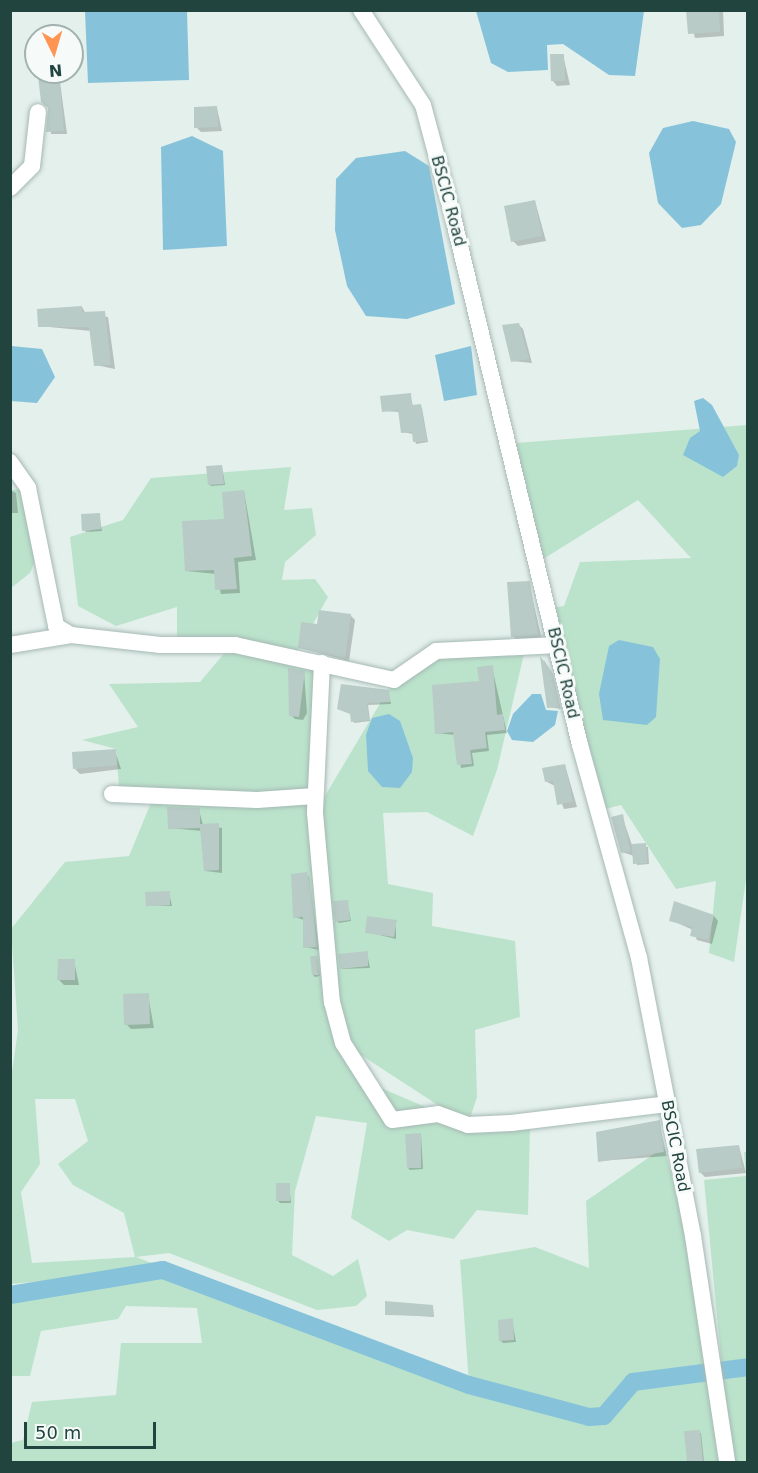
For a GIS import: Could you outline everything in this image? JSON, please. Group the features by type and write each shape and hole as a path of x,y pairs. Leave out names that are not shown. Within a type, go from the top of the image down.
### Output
{"street":[{"name":"BSCIC Road","path":"361,10 423,105 557,645 639,958 667,1104 727,1462"},
{"path":"10,188 32,166 38,112"},
{"path":"10,462 28,488 56,626 71,635"},
{"path":"10,645 71,635 160,645 234,645 394,680 436,651 557,645"},
{"path":"322,663 315,796 332,1002 343,1043 392,1120 438,1114 468,1125 511,1123 667,1104"},
{"path":"112,794 257,801 315,796"}],"green space":[{"path":"747,425 748,866 734,962 709,953 716,881 676,889 621,805 605,809 552,608 564,606 580,562 691,558 638,500 540,561 516,443"},
{"path":"291,467 284,510 312,508 316,535 285,562 282,580 315,579 328,597 295,656 322,663 316,811 394,680 436,651 524,654 497,770 473,836 427,812 383,813 388,884 433,893 432,926 515,941 520,1017 475,1030 477,1097 468,1124 530,1125 528,1215 477,1210 454,1239 407,1230 389,1241 351,1218 367,1123 316,1116 295,1191 292,1255 333,1276 358,1259 367,1296 356,1306 317,1310 169,1253 136,1257 469,1384 460,1260 535,1247 589,1268 586,1201 664,1147 688,1236 727,1462 11,1462 11,1443 23,1440 32,1402 116,1395 121,1343 202,1343 197,1308 126,1306 118,1319 41,1331 30,1376 11,1376 11,1295 151,1271 11,1284 11,1079 18,1030 11,929 65,862 129,856 153,798 119,786 116,749 82,740 138,727 109,684 200,682 227,650 177,645 177,607 116,626 78,606 70,537 123,520 151,478","holes":["344,1044 464,1122 367,1082","35,1099 75,1099 88,1141 58,1164 73,1185 124,1213 135,1257 32,1263 21,1192 40,1164"]},
{"path":"28,488 40,548 30,573 11,588 11,490"},
{"path":"744,1152 747,1152 747,1462 731,1462 704,1180 746,1176"}],"water":[{"path":"85,11 187,11 189,80 88,83"},
{"path":"476,11 644,11 635,76 609,75 563,44 547,45 548,70 508,72 491,63"},
{"path":"693,121 729,129 736,142 721,204 701,225 682,228 658,203 649,153 663,128"},
{"path":"192,136 223,151 227,246 163,250 161,147"},
{"path":"405,151 429,166 455,304 407,319 366,316 347,286 335,230 336,179 356,158"},
{"path":"11,346 42,349 55,377 37,403 11,401"},
{"path":"471,346 477,395 444,401 435,355"},
{"path":"703,398 712,405 739,455 737,466 723,477 683,455 690,438 700,431 694,401"},
{"path":"619,640 653,647 660,659 656,717 647,725 603,720 599,694 609,646"},
{"path":"532,694 541,694 546,710 558,711 555,725 533,742 512,740 507,731 513,714"},
{"path":"389,714 400,721 413,758 412,772 400,788 382,787 368,771 366,735 372,718"}],"building":[{"path":"686,10 719,10 720,32 688,34"},
{"path":"550,54 564,54 565,81 551,81"},
{"path":"39,84 60,84 64,131 46,132 48,108 41,102"},
{"path":"217,106 218,127 194,128 194,107"},
{"path":"535,200 542,236 511,242 504,206"},
{"path":"82,306 82,312 105,311 111,365 94,366 89,327 38,327 37,309"},
{"path":"519,323 529,359 511,362 502,325"},
{"path":"411,393 412,405 421,404 427,441 413,442 412,432 401,433 398,410 382,412 380,396"},
{"path":"222,465 224,484 208,485 206,466"},
{"path":"244,490 252,556 234,558 237,589 215,590 214,570 185,571 182,521 224,519 222,492"},
{"path":"100,513 101,529 82,531 81,514"},
{"path":"530,581 538,635 511,637 507,582"},
{"path":"319,610 351,614 345,658 298,648 301,622 317,624"},
{"path":"540,656 552,672 560,707 547,708"},
{"path":"493,665 497,715 503,714 505,730 485,732 487,748 470,750 472,764 457,765 453,732 435,734 432,685 479,681 477,667"},
{"path":"288,668 305,671 299,717 289,716"},
{"path":"341,684 389,690 390,702 367,703 369,720 351,722 350,714 337,709"},
{"path":"116,749 117,765 73,769 72,752"},
{"path":"565,764 573,802 557,805 553,781 545,782 542,768"},
{"path":"167,807 200,808 200,824 219,823 219,870 204,871 200,828 168,829"},
{"path":"623,814 630,851 621,853 611,817"},
{"path":"646,843 647,863 633,864 632,844"},
{"path":"307,872 317,947 303,948 303,917 293,918 291,874"},
{"path":"170,891 170,905 146,906 145,892"},
{"path":"348,900 350,920 335,922 333,901"},
{"path":"674,901 714,915 708,940 690,936 692,927 669,921"},
{"path":"367,916 397,920 394,937 365,933"},
{"path":"368,951 368,966 340,969 338,954"},
{"path":"310,956 317,956 319,975 312,975"},
{"path":"58,959 75,959 75,980 57,980"},
{"path":"149,993 150,1024 124,1025 123,994"},
{"path":"660,1120 664,1152 598,1162 596,1132"},
{"path":"421,1133 421,1168 407,1168 405,1134"},
{"path":"739,1145 742,1168 699,1173 696,1149"},
{"path":"276,1183 290,1183 290,1201 276,1201"},
{"path":"385,1301 433,1305 433,1316 385,1315"},
{"path":"513,1318 514,1340 499,1341 498,1320"},
{"path":"700,1430 703,1462 687,1462 684,1431"}],"waterway":[{"path":"10,1295 163,1270 469,1385 589,1417 604,1416 633,1382 748,1367"}]}
